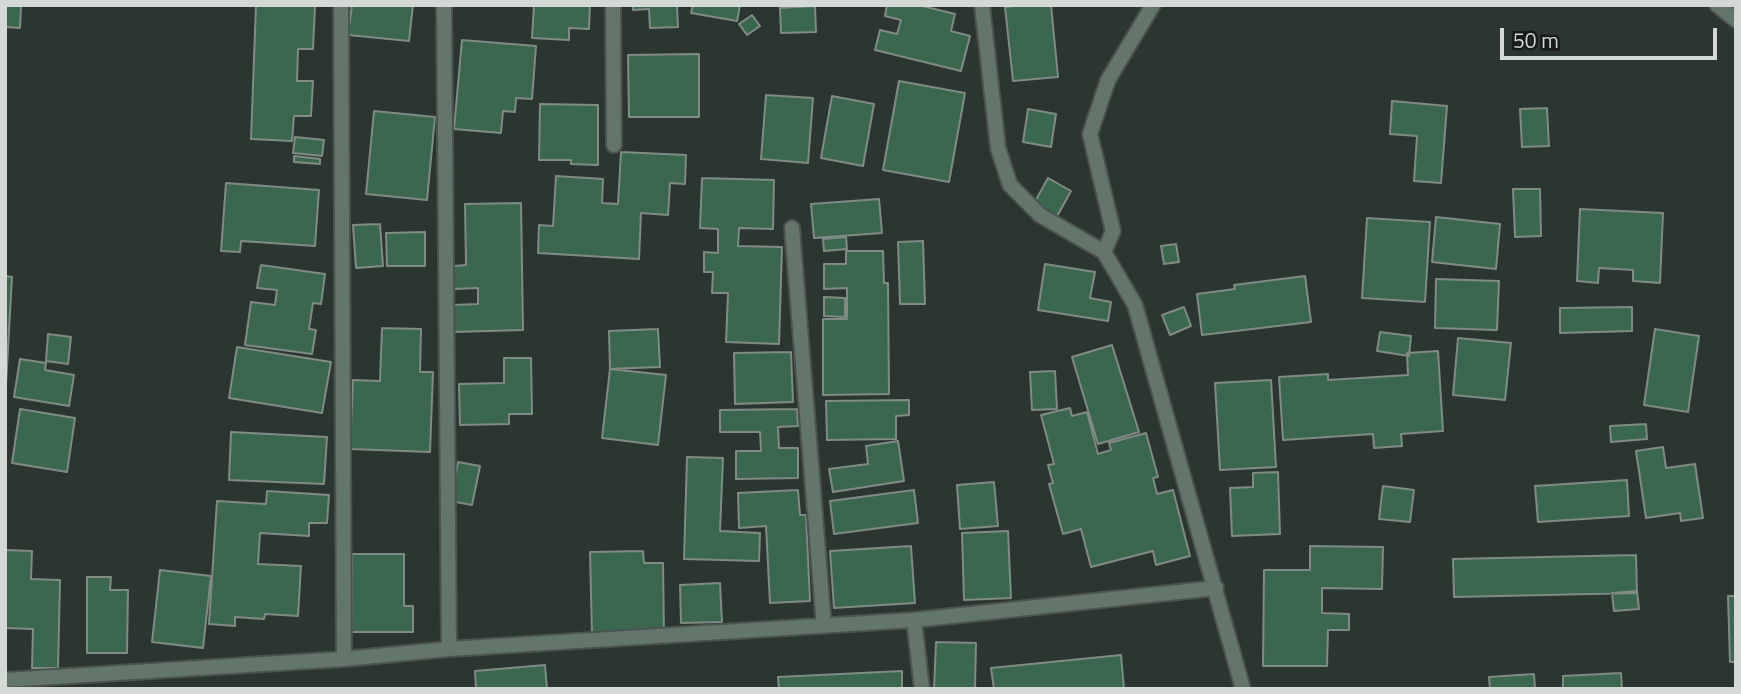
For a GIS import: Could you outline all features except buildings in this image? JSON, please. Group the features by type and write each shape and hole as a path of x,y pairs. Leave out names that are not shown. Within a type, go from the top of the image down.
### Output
{"street":[{"path":"341,5 344,659"},
{"path":"444,5 449,649"},
{"path":"613,5 614,145"},
{"path":"982,5 998,148 1010,185 1040,215 1104,252 1135,305 1243,689"},
{"path":"1104,252 1113,231 1090,134 1108,80 1153,5"},
{"path":"1717,5 1736,20"},
{"path":"792,228 824,626"},
{"path":"5,680 914,620 1216,588"},
{"path":"914,620 922,689"}]}
